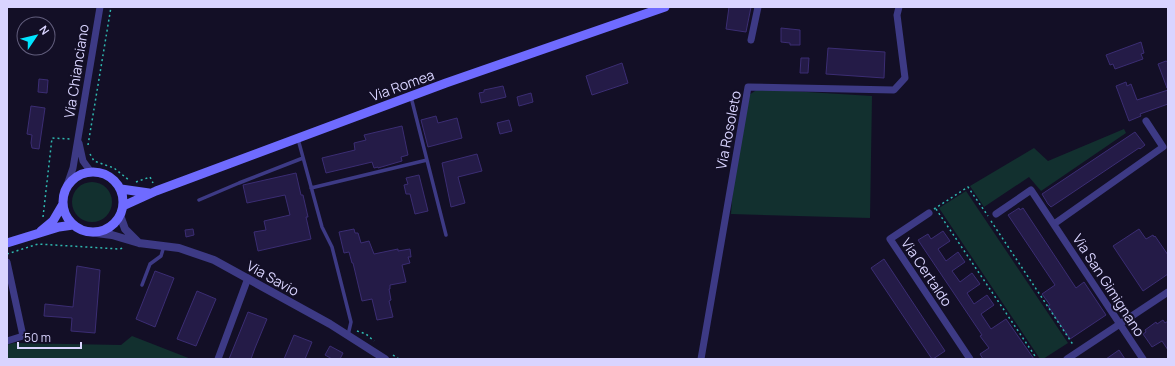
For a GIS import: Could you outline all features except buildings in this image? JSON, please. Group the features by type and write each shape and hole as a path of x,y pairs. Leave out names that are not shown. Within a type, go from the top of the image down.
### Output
{"main road":[{"name":"Via Romea","path":"122,211 153,192 410,96 665,7"},
{"path":"91,172 109,176 121,189 123,198 122,211 115,223 107,229 98,232 81,230 73,225 65,212 63,204 66,188 72,180 81,174 91,172"},
{"name":"Via Romea","path":"121,189 153,192"},
{"path":"37,234 53,221 63,204"},
{"path":"7,243 59,227 73,225"}],"street":[{"name":"Via Chianciano","path":"66,188 73,168 100,7"},
{"path":"752,40 758,7"},
{"name":"Via Rosoleto","path":"701,359 748,87 894,90 905,78 897,15 898,7"},
{"path":"1054,224 1163,147 1146,121"},
{"name":"Via Chianciano","path":"78,140 83,161 91,172"},
{"name":"Via San Gimignano","path":"996,214 1031,190 1143,359"},
{"name":"Via Certaldo","path":"932,210 890,240 970,359"},
{"path":"122,211 125,229 139,243"},
{"name":"Via Savio","path":"89,232 112,235 139,243 179,248 214,260 248,278 385,359"},
{"path":"7,262 23,336 7,341"},
{"path":"218,359 248,278"},
{"path":"1067,359 1168,292"}],"lane":[{"path":"410,96 446,235"},
{"path":"298,138 322,227 332,247 336,262 351,322 348,336"},
{"path":"199,200 239,182 303,158"},
{"path":"311,188 427,160"},
{"path":"142,285 150,264 161,256 164,246"}],"path":[{"path":"110,7 87,150 94,161 114,168 133,183 150,177 153,192"},
{"path":"37,234 43,216 52,138 88,141"},
{"path":"1036,359 932,210 968,187 1078,352"},
{"path":"7,254 38,244 119,249 139,243"}],"green space":[{"path":"758,89 872,96 870,218 731,214 734,173 749,95"},
{"path":"1124,129 1126,133 1041,191 1029,177 984,207 970,186 1034,148 1048,161"},
{"path":"92,182 100,184 106,188 110,194 112,202 110,210 106,216 100,220 92,222 84,220 78,216 74,210 72,202 74,194 78,188 84,184"},
{"path":"966,191 1068,343 1043,359 1040,359 939,208"},
{"path":"132,336 191,359 7,359 7,345 14,343 121,345"}]}
